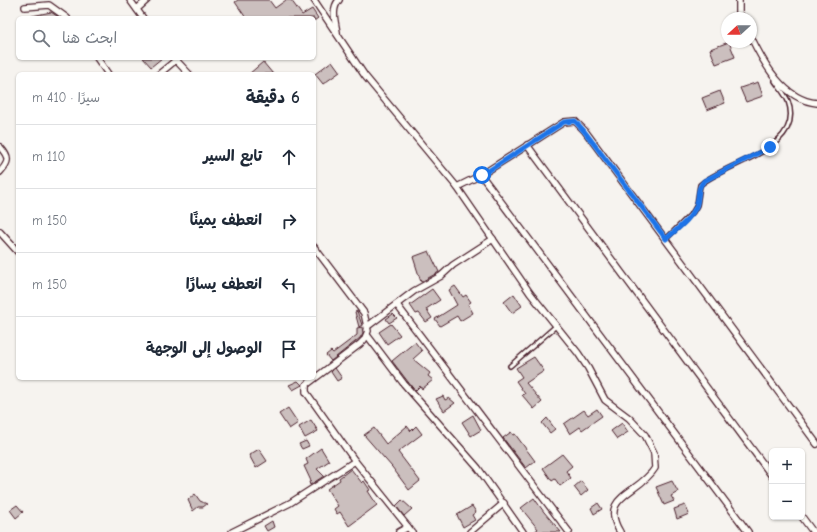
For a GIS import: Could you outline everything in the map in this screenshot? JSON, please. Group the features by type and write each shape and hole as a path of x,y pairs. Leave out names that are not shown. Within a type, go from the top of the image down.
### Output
{"street":[{"path":"130,0 141,16"},
{"path":"136,9 147,0"},
{"path":"314,0 385,101 457,187 530,293 588,368 605,400 629,418 644,435 654,453 655,468 642,483 625,494 613,508 612,518 620,532"},
{"path":"337,34 334,11 335,5 339,0"},
{"path":"739,0 739,12"},
{"path":"25,7 50,5 64,16"},
{"path":"756,48 764,64 799,98 817,103"},
{"path":"98,60 107,72"},
{"path":"161,72 174,60"},
{"path":"176,60 187,72"},
{"path":"457,187 482,175 564,122 575,121 666,239 817,444"},
{"path":"527,145 769,472"},
{"path":"0,147 8,161 7,165 0,172"},
{"path":"482,175 748,532"},
{"path":"0,232 16,250"},
{"path":"368,326 414,291 441,276 453,265 493,239"},
{"path":"316,250 364,313 368,326 367,336 360,344 316,377"},
{"path":"397,305 569,532"},
{"path":"367,336 404,384 478,468 523,532"},
{"path":"312,380 304,388 307,395 355,461 412,532"},
{"path":"232,532 290,503 355,461"},
{"path":"470,532 504,503"},
{"path":"804,520 813,532"},
{"path":"399,532 408,527"}],"lane":[{"path":"666,239 693,212 697,205 700,185 770,147 788,127 791,114 788,101 764,64"},
{"path":"510,366 556,326"}],"building":[{"path":"238,0 269,0 275,8 286,0 291,0 302,15 312,9 318,18 316,20 316,16 245,16 235,2"},
{"path":"51,12 57,16 32,16"},
{"path":"721,45 721,48 731,48 735,57 716,64 710,49"},
{"path":"145,60 160,60 151,67"},
{"path":"332,61 340,72 323,84 316,73"},
{"path":"263,62 271,72 251,72"},
{"path":"758,82 763,96 746,102 740,88"},
{"path":"720,91 725,103 707,110 702,98"},
{"path":"429,251 439,272 421,282 413,257"},
{"path":"455,286 463,297 466,295 471,302 468,304 473,313 460,321 457,316 440,326 435,319 457,305 449,290"},
{"path":"432,289 440,300 426,309 432,318 426,322 419,313 416,314 410,305"},
{"path":"514,294 522,306 512,313 504,302"},
{"path":"357,311 362,325 359,327 355,312"},
{"path":"393,314 397,318 389,323 386,319"},
{"path":"391,324 400,335 387,344 379,332"},
{"path":"362,327 363,333 360,338 331,361 326,355 331,351 333,353 357,335 357,328"},
{"path":"415,342 422,351 413,359 430,373 428,376 433,380 422,389 420,386 415,391 392,361"},
{"path":"534,357 544,371 526,383 542,402 534,409 522,395 525,394 516,381 522,377 516,368"},
{"path":"335,368 342,378 337,381 331,372"},
{"path":"298,381 302,385 293,390 289,385"},
{"path":"443,396 445,400 449,398 455,403 444,411 436,399"},
{"path":"288,408 298,423 289,429 279,414"},
{"path":"597,409 602,416 582,430 580,427 570,434 564,424 584,410 588,415"},
{"path":"473,415 481,430 471,436 462,422"},
{"path":"547,418 555,429 550,433 542,423"},
{"path":"311,420 318,431 305,438 299,427"},
{"path":"622,423 628,432 617,439 611,431"},
{"path":"407,426 411,431 416,426 422,434 398,452 420,481 409,490 392,467 364,435 374,428 386,444"},
{"path":"511,432 513,435 515,434 535,461 526,468 503,438"},
{"path":"306,441 309,446 302,449 299,444"},
{"path":"321,448 329,461 317,469 324,476 310,485 309,482 311,481 304,466 308,464 306,459"},
{"path":"259,449 267,461 256,468 249,455"},
{"path":"562,454 572,466 566,471 571,478 560,486 555,479 552,481 543,468"},
{"path":"351,469 362,483 364,481 370,490 368,491 377,505 349,526 340,512 337,514 334,509 338,506 327,489 340,480 339,478"},
{"path":"581,481 588,490 581,496 574,487"},
{"path":"672,481 678,492 671,496 674,501 664,505 656,487"},
{"path":"195,494 200,501 207,504 203,507 198,507 193,511 188,500"},
{"path":"534,498 561,532 534,532 538,529 521,508"},
{"path":"402,500 412,509 404,516 396,506"},
{"path":"598,503 602,509 594,514 591,508"},
{"path":"17,505 23,512 16,518 10,510"},
{"path":"685,505 689,514 677,519 674,509"},
{"path":"472,506 476,512 472,515 475,520 463,527 457,515"},
{"path":"272,521 274,527 267,531 264,526"}],"route":[{"path":"482,175 564,122 571,120 575,121 666,239 687,220 693,212 698,201 698,188 704,181 770,147"}]}
